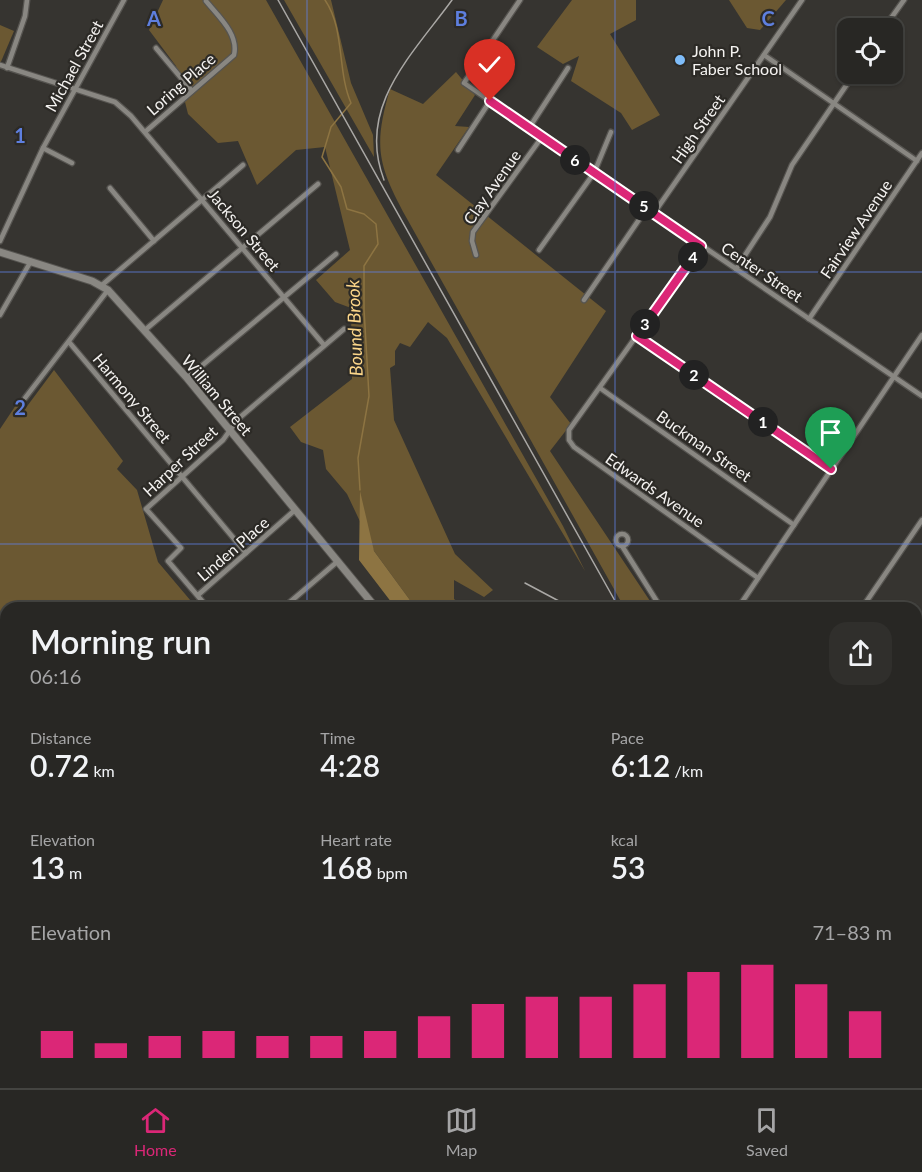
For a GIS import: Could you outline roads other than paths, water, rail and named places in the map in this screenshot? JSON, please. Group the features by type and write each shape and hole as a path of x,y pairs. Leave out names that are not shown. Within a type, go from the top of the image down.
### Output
{"main road":[{"name":"William Street","path":"0,252 105,287 187,378 371,602"}],"street":[{"path":"7,68 27,10 27,0"},
{"name":"Michael Street","path":"0,241 43,148 124,0"},
{"name":"Center Street","path":"520,0 464,83 922,396"},
{"name":"High Street","path":"654,213 802,0"},
{"path":"891,18 904,0"},
{"name":"Loring Place","path":"145,132 234,54 236,45 230,30 206,1"},
{"path":"156,48 192,91"},
{"path":"764,55 917,160"},
{"name":"Jackson Street","path":"0,65 115,102 145,132 203,199 324,345"},
{"path":"529,128 568,68"},
{"path":"736,270 770,217 792,165 847,84"},
{"path":"458,150 490,101"},
{"path":"539,250 594,173 611,132"},
{"name":"Clay Avenue","path":"476,255 472,241 473,232 542,136"},
{"path":"43,148 72,163"},
{"name":"Fairview Avenue","path":"809,319 922,153"},
{"path":"26,398 69,342 105,287 154,241 243,165"},
{"path":"145,330 318,184"},
{"path":"110,188 154,241"},
{"path":"584,300 647,208"},
{"path":"600,388 701,246"},
{"path":"187,378 336,254"},
{"path":"0,315 31,261"},
{"name":"Harper Street","path":"198,595 168,561 182,548 146,509 229,431 238,419 344,329"},
{"path":"742,602 922,335"},
{"path":"637,336 831,469"},
{"name":"Harmony Street","path":"69,342 246,552"},
{"name":"Edwards Avenue","path":"600,388 569,430 569,440 574,447 758,578"},
{"name":"Buckman Street","path":"600,388 794,525"},
{"name":"Linden Place","path":"203,602 198,595 295,510"},
{"path":"866,602 921,524"},
{"path":"622,546 657,602"},
{"path":"290,602 338,561"}],"waterway":[{"name":"Bound Brook","path":"325,0 336,24 344,77 351,103 331,127 322,157 341,187 347,209 364,214 376,224 378,244 364,266 369,396 358,458 360,490"}],"railway":[{"path":"278,0 616,602"},
{"path":"384,180 377,154 377,129 383,105 392,83 452,0"},
{"path":"525,583 561,602"}],"place":[{"name":"John P. Faber School","path":"680,60"}]}
